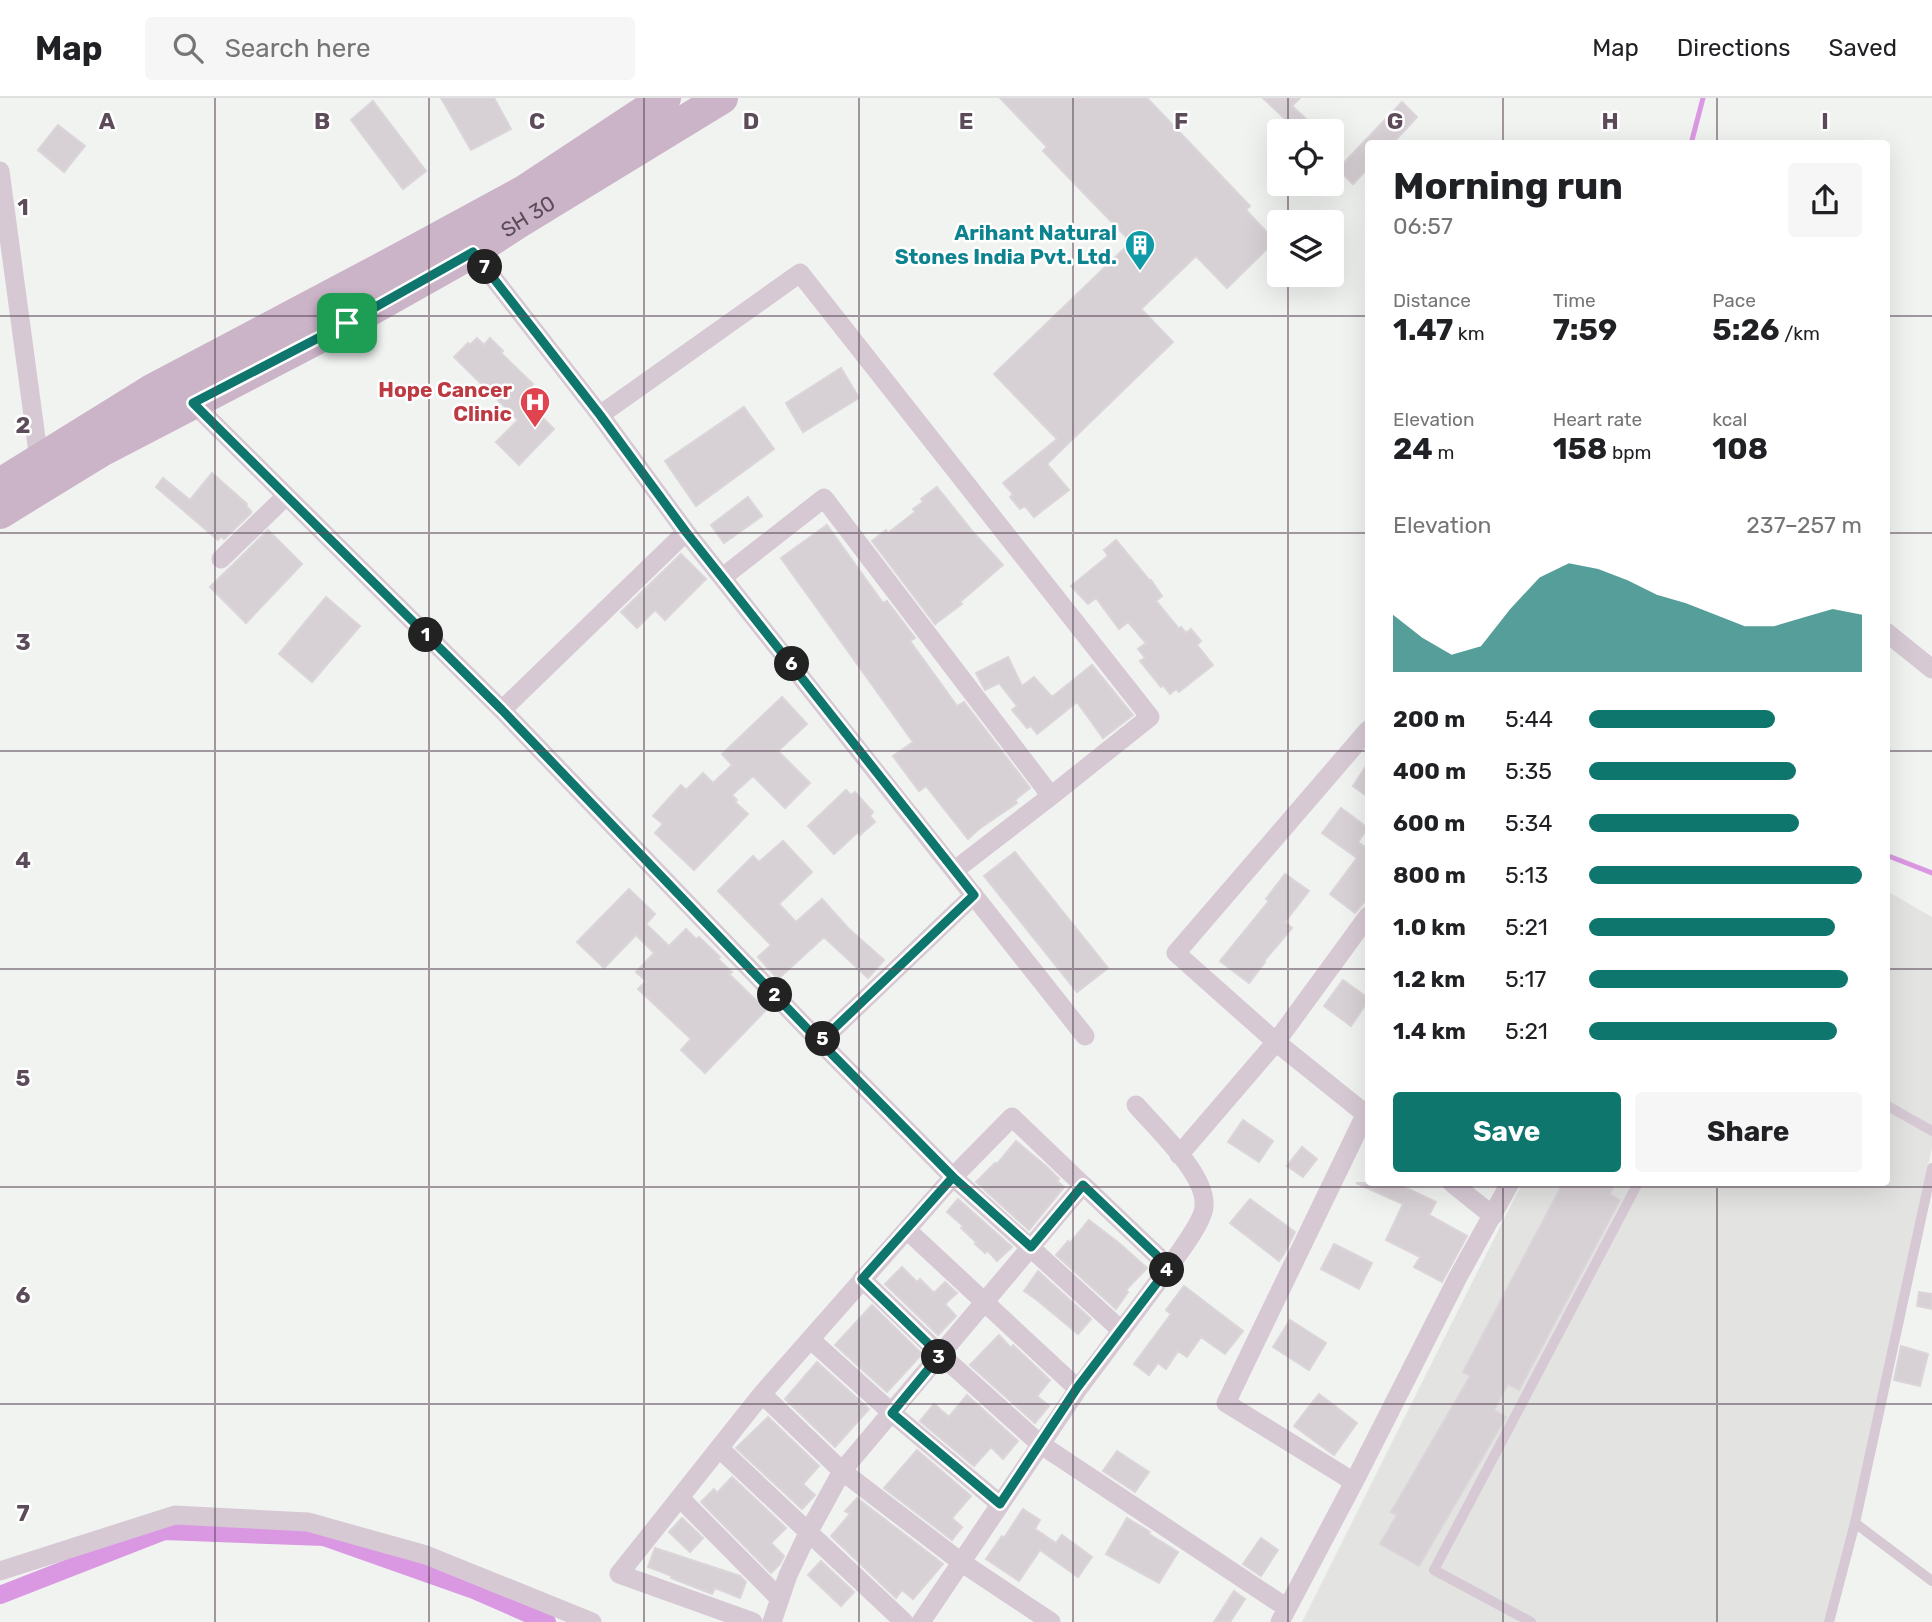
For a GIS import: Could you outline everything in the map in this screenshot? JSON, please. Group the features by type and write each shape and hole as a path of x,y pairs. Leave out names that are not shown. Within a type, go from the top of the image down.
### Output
{"main road":[{"name":"SH 30","path":"0,513 95,440 150,391 523,191 665,98"},
{"name":"SH 30","path":"0,484 38,460 193,403 347,323 473,252 722,98"}],"street":[{"path":"0,171 38,460"},
{"path":"473,252 600,415 686,532 1085,1036"},
{"path":"600,415 800,273 1150,716 955,870"},
{"path":"193,403 502,710 953,1177 1122,1331"},
{"path":"221,559 286,496"},
{"path":"723,577 824,498 1051,796"},
{"path":"502,710 686,532"},
{"path":"1890,635 1932,669"},
{"path":"1365,733 1176,953 1276,1042 1365,1111"},
{"path":"820,1042 974,895"},
{"path":"1180,1155 1276,1042 1365,920"},
{"path":"921,1622 1077,1388 1122,1331 1198,1224 1205,1207 1201,1185 1189,1166 1136,1105"},
{"path":"753,1622 619,1574 762,1394 953,1177 1012,1117 1169,1267"},
{"path":"1354,1482 1226,1403 1365,1117"},
{"path":"772,1622 788,1575 842,1471 1083,1185"},
{"path":"1456,1186 1493,1216"},
{"path":"862,1279 940,1355 1040,1444 1283,1615 1458,1277 1508,1186"},
{"path":"907,1230 1077,1388"},
{"path":"810,1339 892,1413 1000,1504"},
{"path":"762,1394 842,1471 961,1562 1051,1622"},
{"path":"720,1449 904,1622"},
{"path":"680,1498 780,1599"},
{"path":"0,1571 175,1515 309,1522 426,1555 592,1622"}],"lane":[{"path":"1890,1107 1932,1131"},
{"path":"1829,1622 1855,1523 1932,1168"},
{"path":"1531,1622 1434,1570 1636,1186"},
{"path":"1855,1523 1932,1581"}],"shaded area":[{"path":"1890,893 1932,917 1932,1148 1834,1622 1302,1622 1520,1186 1890,1186"}],"building":[{"path":"441,98 494,98 511,129 471,150"},
{"name":"Arihant Natural Stones India Pvt. Ltd.","path":"1000,98 1147,98 1250,206 1246,210 1267,232 1267,249 1227,288 1196,256 1141,309 1173,342 1047,464 1069,490 1034,517 1025,506 1020,509 1010,497 1013,494 1003,483 1057,439 994,374 1131,242 1043,151 1047,147"},
{"path":"1263,98 1300,98 1292,106 1306,119 1285,119"},
{"path":"373,101 426,171 403,189 351,120"},
{"path":"1402,102 1417,117 1396,140 1366,140"},
{"path":"58,125 85,146 64,172 38,150"},
{"path":"1365,141 1365,171 1353,184 1344,175 1344,163"},
{"path":"477,338 484,345 490,338 503,351 501,353 533,384 521,396 554,429 519,465 496,442 518,420 454,357"},
{"path":"841,368 859,398 803,432 786,403"},
{"path":"744,407 774,449 696,506 665,461"},
{"path":"212,473 247,504 251,511 224,539 221,536 218,540 156,487 163,478 190,500"},
{"path":"937,487 1003,565 960,602 962,604 935,624 872,541 886,530 888,533 915,512 913,509 923,502 921,499"},
{"path":"748,497 762,516 724,543 711,525"},
{"path":"827,525 883,603 887,601 915,638 910,641 957,706 964,702 1030,788 1015,800 1017,803 968,839 926,786 919,791 893,756 913,742 781,558"},
{"path":"268,530 302,564 246,623 210,587"},
{"path":"1116,540 1162,596 1156,601 1179,629 1181,627 1186,633 1191,629 1201,641 1197,645 1213,665 1179,692 1176,689 1170,694 1163,685 1161,687 1140,661 1145,658 1138,649 1146,643 1128,622 1119,629 1096,598 1088,604 1071,586 1108,556 1104,550"},
{"path":"681,554 706,579 665,620 655,610 637,628 621,612"},
{"path":"326,597 360,626 312,682 279,654"},
{"path":"1008,657 1022,686 1034,677 1052,697 1092,665 1133,715 1103,738 1077,702 1037,734 1031,726 1027,728 1012,710 1017,706 999,683 985,690 976,673"},
{"path":"782,697 807,724 778,751 810,783 785,808 753,776 732,795 737,800 735,802 748,814 694,870 655,833 663,824 653,816 681,785 686,790 703,773 713,783 732,765 722,754"},
{"path":"1365,768 1365,795 1353,786"},
{"path":"846,790 851,795 855,792 873,812 870,816 875,822 860,835 858,832 834,854 808,826"},
{"path":"1341,808 1365,826 1365,832 1358,842 1365,847 1365,901 1355,913 1330,894 1357,858 1322,833"},
{"path":"783,841 812,872 779,904 796,922 822,899 848,928 884,960 868,978 824,937 778,979 758,957 771,945 718,891 753,856 759,862"},
{"path":"1015,852 1108,968 1077,992 984,876"},
{"path":"1285,874 1309,891 1285,922 1292,928 1249,983 1220,961 1269,901 1266,899"},
{"path":"629,889 655,914 646,924 669,946 686,929 696,939 699,937 720,957 718,959 732,972 729,974 766,1010 705,1073 681,1050 691,1039 638,989 646,981 636,972 654,953 636,935 604,968 577,942"},
{"path":"1343,980 1365,996 1365,1005 1351,1026 1324,1006"},
{"path":"1243,1120 1273,1141 1259,1162 1228,1142"},
{"path":"1016,1141 1047,1167 1064,1187 1029,1230 976,1182 997,1164"},
{"path":"1302,1147 1317,1159 1303,1177 1287,1166"},
{"path":"1356,1183 1365,1183 1365,1186 1402,1186 1436,1202 1429,1215 1467,1236 1442,1282 1414,1267 1420,1257 1386,1240 1403,1204"},
{"path":"1561,1186 1613,1188 1610,1194 1620,1200 1519,1390 1508,1384 1494,1410 1506,1417 1419,1566 1380,1544 1397,1515 1391,1512 1470,1376 1463,1372"},
{"path":"958,1199 1012,1247 997,1261 988,1251 985,1253 975,1244 977,1243 961,1228 963,1226 947,1212"},
{"path":"1250,1199 1295,1232 1279,1261 1230,1223"},
{"path":"1089,1220 1147,1268 1126,1290 1128,1292 1116,1309 1056,1255"},
{"path":"1334,1244 1372,1263 1359,1289 1321,1269"},
{"path":"902,1267 917,1282 920,1279 934,1293 945,1282 957,1293 945,1304 956,1316 938,1335 885,1284"},
{"path":"1038,1271 1091,1319 1078,1334 1024,1291"},
{"path":"1184,1286 1243,1331 1225,1354 1201,1337 1187,1357 1178,1351 1166,1369 1158,1363 1149,1375 1134,1364 1171,1314 1166,1310"},
{"path":"1919,1292 1932,1294 1932,1309 1917,1306"},
{"path":"872,1305 922,1354 887,1392 835,1345"},
{"path":"1290,1320 1326,1343 1309,1370 1273,1347"},
{"path":"999,1335 1050,1380 1037,1396 1049,1406 1035,1423 970,1365"},
{"path":"1901,1346 1928,1354 1920,1386 1894,1380"},
{"path":"817,1362 869,1409 835,1447 785,1399"},
{"path":"1319,1394 1357,1423 1334,1455 1294,1426"},
{"path":"967,1395 1018,1441 1003,1459 991,1447 974,1466 920,1421 934,1404 949,1417"},
{"path":"768,1417 819,1466 803,1484 815,1495 802,1509 736,1448"},
{"path":"917,1450 971,1496 952,1518 962,1527 952,1540 884,1488"},
{"path":"1117,1451 1149,1472 1135,1492 1103,1471"},
{"path":"732,1477 786,1528 771,1543 784,1556 771,1573 701,1502 714,1489 717,1493"},
{"path":"857,1498 943,1564 913,1599 902,1590 896,1598 831,1536 850,1514 845,1511"},
{"path":"1023,1509 1040,1520 1035,1529 1056,1543 1062,1535 1092,1557 1078,1577 1040,1550 1019,1581 986,1559"},
{"path":"682,1518 703,1538 690,1552 669,1532"},
{"path":"1127,1518 1178,1552 1159,1583 1106,1554"},
{"path":"1261,1538 1278,1550 1261,1576 1243,1564"},
{"path":"655,1548 740,1576 746,1582 740,1598 715,1588 712,1594 648,1567"},
{"path":"821,1561 854,1592 841,1606 808,1575"},
{"path":"1234,1591 1245,1599 1230,1622 1214,1622"}],"waterway":[{"path":"1692,140 1703,98"},
{"path":"1890,857 1932,873"},
{"path":"0,1595 164,1531 324,1537 474,1590 547,1622"}],"place":[{"name":"Arihant Natural Stones India Pvt. Ltd.","path":"1140,272"},
{"name":"Hope Cancer Clinic","path":"535,429"}],"route":[{"path":"347,323 193,403 502,710 820,1042 953,1177 862,1279 940,1355 892,1413 1000,1504 1077,1388 1169,1267 1083,1185 1031,1247 953,1177 887,1109 820,1042 974,895 686,532 600,415 473,252 347,323"}]}
